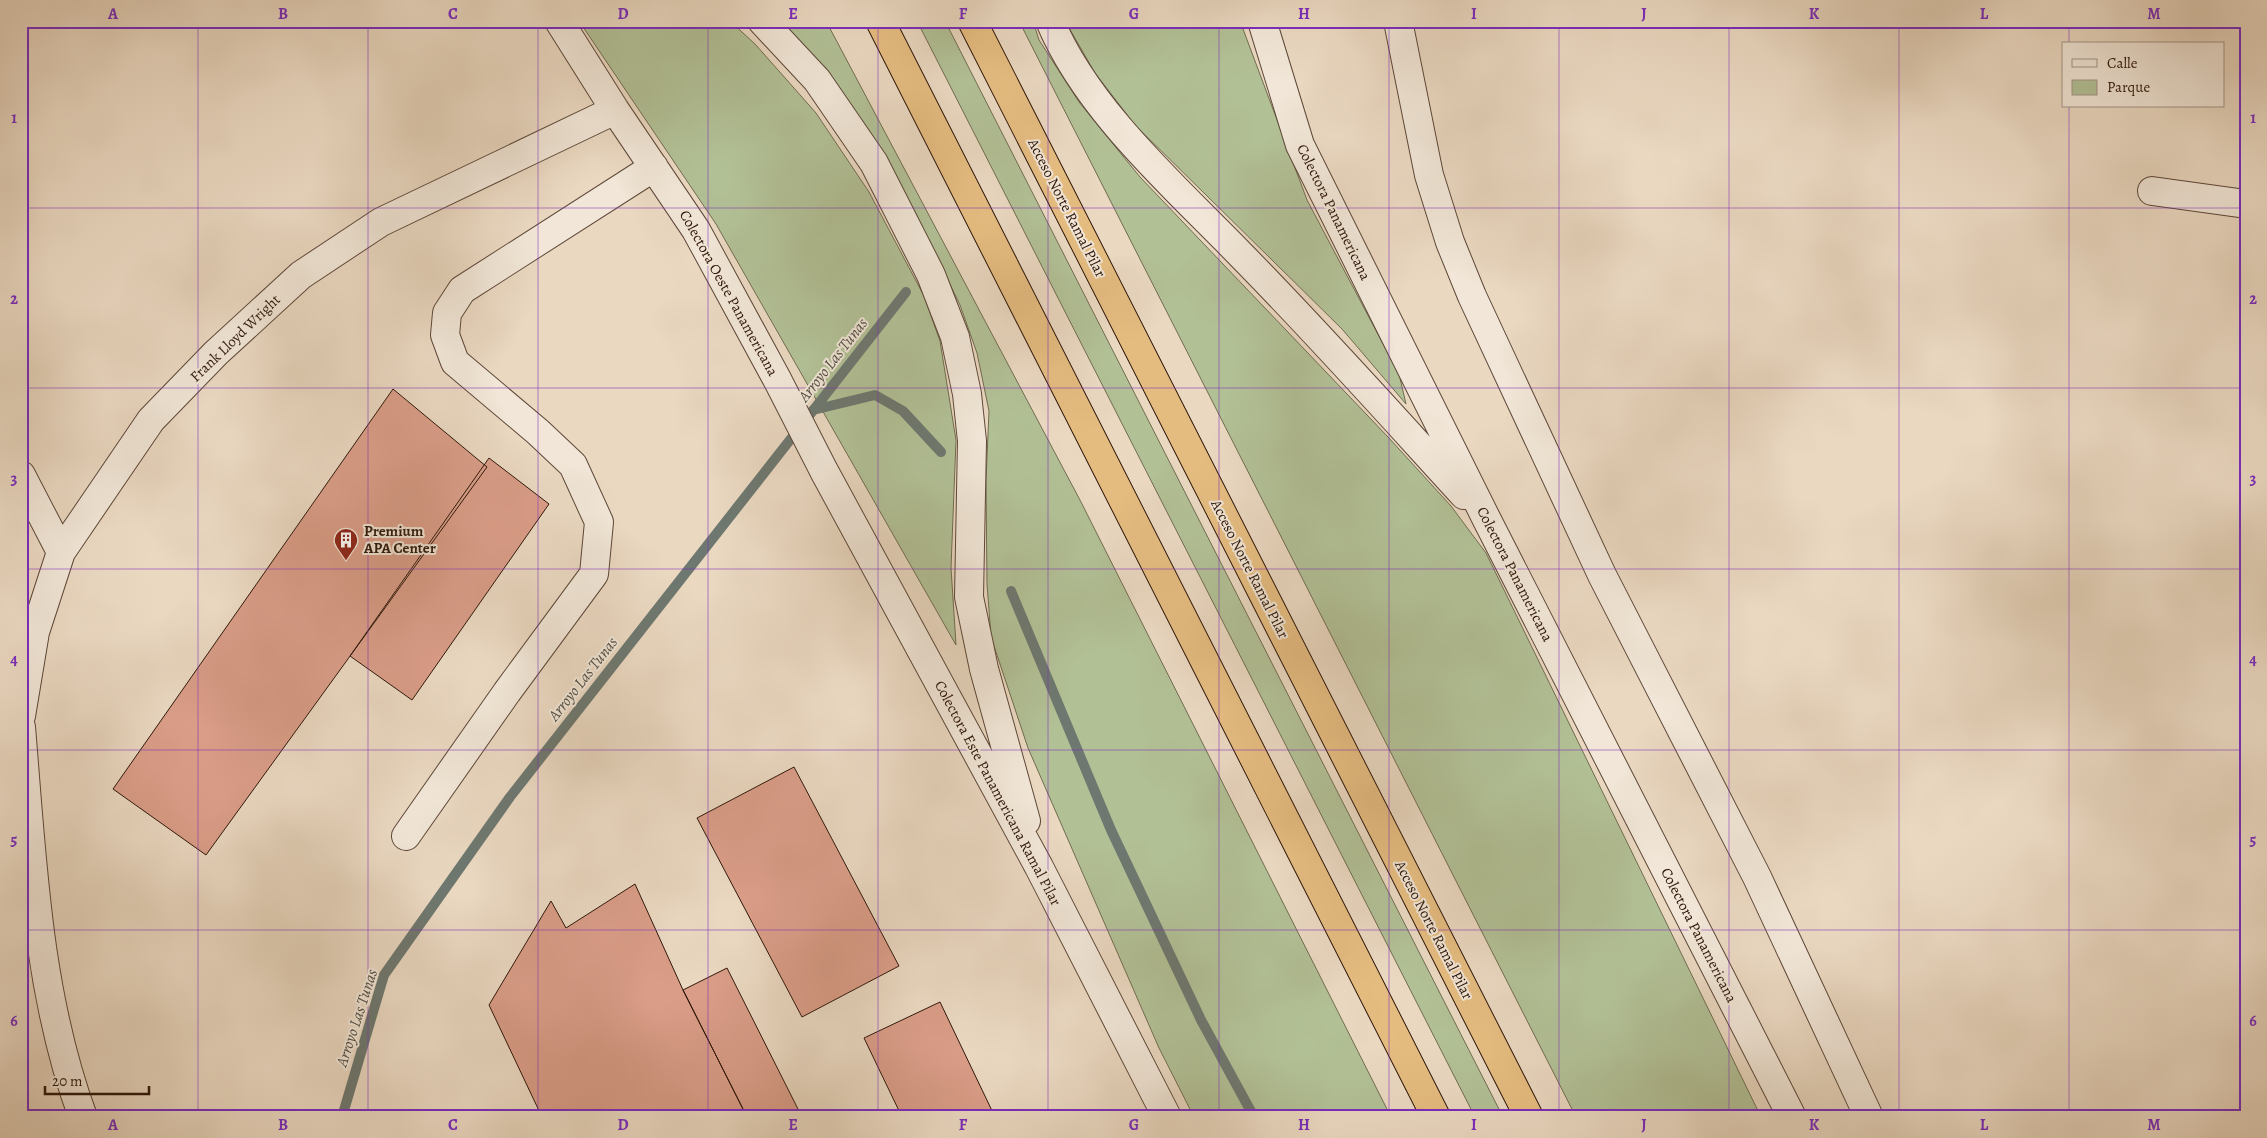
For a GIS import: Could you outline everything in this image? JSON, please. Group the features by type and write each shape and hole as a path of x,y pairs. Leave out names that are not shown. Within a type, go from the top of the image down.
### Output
{"highway":[{"path":"880,21 1436,1117"},
{"name":"Acceso Norte Ramal Pilar","path":"972,21 1529,1117"}],"street":[{"name":"Colectora Oeste Panamericana","path":"559,21 615,110 696,230 778,381 824,471"},
{"path":"762,21 817,80 874,163 931,275 955,337 968,394 972,442 969,597 984,669 1039,867"},
{"path":"1050,21 1057,38 1083,79 1122,132 1164,178 1247,262 1486,518"},
{"name":"Colectora Panamericana","path":"1262,21 1300,145 1486,518 1792,1117"},
{"path":"1398,21 1429,175 1450,242 1472,296 1602,575 1757,877 1869,1117"},
{"name":"Frank Lloyd Wright","path":"21,716 34,632 60,552 151,420 216,353 301,275 381,222 615,110"},
{"path":"406,836 507,692 594,574 598,522 573,465 538,432 455,362 445,335 447,313 462,290 654,167"},
{"path":"2152,191 2246,204"},
{"name":"Colectora Este Panamericana Ramal Pilar","path":"824,471 1039,867 1167,1117"},
{"path":"21,475 60,552"},
{"path":"21,727 37,912 53,1006 74,1090 83,1117"}],"green space":[{"path":"579,21 730,21 755,44 816,113 869,192 924,296 940,341 956,440 951,568 956,645 716,224"},
{"path":"778,21 826,21 1081,502 1391,1117 1194,1117 1159,1048 1028,748 991,637 987,584 986,480 989,411 977,353 960,305 915,212 868,129 829,73"},
{"path":"917,21 945,21 1503,1117 1475,1117"},
{"path":"1019,21 1033,21 1039,40 1079,102 1140,177 1388,437 1451,506 1486,553 1761,1117 1576,1117"},
{"path":"1065,21 1240,21 1307,200 1399,374 1406,404 1342,329 1135,125 1095,73"}],"building":[{"name":"Premium APA Center","path":"393,389 487,467 206,855 113,789"},
{"path":"489,458 549,504 412,700 350,656"},
{"path":"794,767 899,966 802,1017 697,818"},
{"path":"635,884 683,990 747,1117 542,1117 489,1005 551,901 566,928"},
{"path":"727,968 802,1117 747,1117 683,990"},
{"path":"940,1002 995,1117 902,1117 864,1038"}],"waterway":[{"name":"Arroyo Las Tunas","path":"342,1117 384,975 510,797 906,292"},
{"path":"813,410 875,395 903,411 941,452"},
{"path":"1011,591 1111,830 1201,1020 1254,1117"}],"place":[{"name":"Premium APA Center","path":"346,561"}]}
